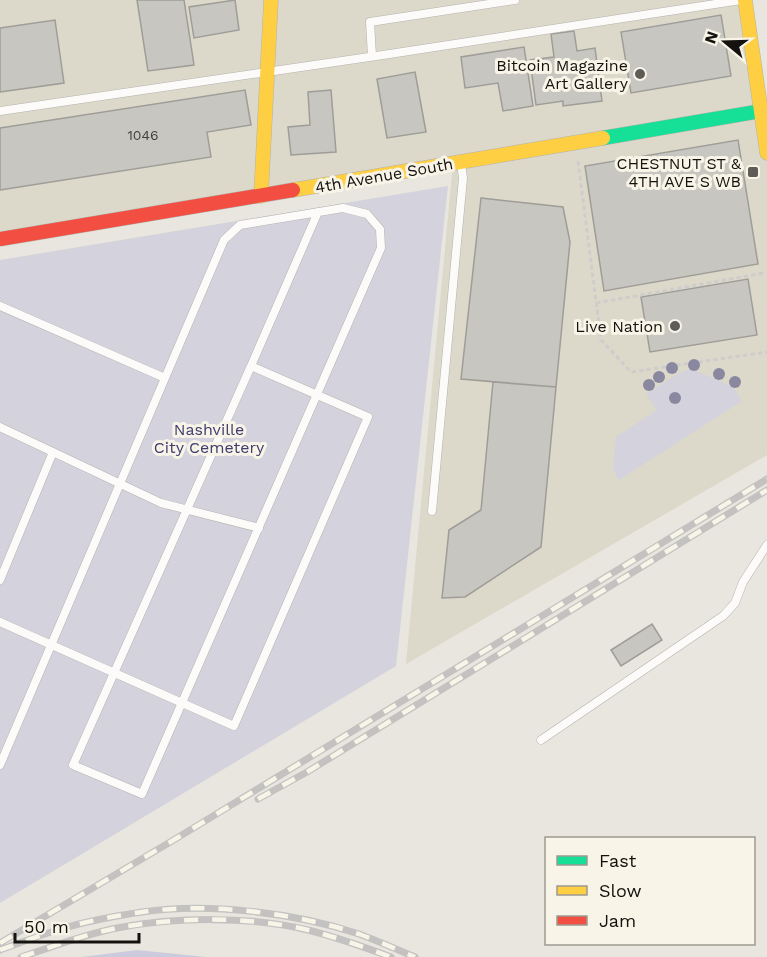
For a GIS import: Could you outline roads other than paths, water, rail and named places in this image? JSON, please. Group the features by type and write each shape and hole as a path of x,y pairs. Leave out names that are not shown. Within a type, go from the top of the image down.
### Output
{"main road":[{"path":"261,196 271,0"},
{"path":"743,0 764,110 767,153"},
{"name":"4th Avenue South","path":"0,239 764,110"}],"lane":[{"path":"372,56 370,22 515,0"},
{"path":"0,111 743,0"},
{"path":"432,511 463,178 461,162"},
{"path":"0,765 224,240 240,225 318,212 343,208 367,214 380,229 381,248 142,794 73,765 318,212"},
{"path":"0,306 165,378"},
{"path":"0,622 234,726 368,417 251,366"},
{"path":"0,427 161,503 258,528"},
{"path":"0,580 53,452"},
{"path":"542,740 723,616 735,603 743,582 767,545"}],"railway":[{"path":"0,943 767,479"},
{"path":"258,799 307,772 767,490"},
{"path":"0,950 53,931 91,921 142,912 195,908 252,911 308,920 359,934 415,957"},
{"path":"21,957 117,928 188,920 238,920 286,925 339,939 391,957"}],"place":[{"name":"Bitcoin Magazine Art Gallery","path":"640,74"},
{"name":"CHESTNUT ST & 4TH AVE S WB","path":"753,172"},
{"name":"Live Nation","path":"675,326"}],"park label":[{"name":"Nashville City Cemetery","path":"209,438"}]}
